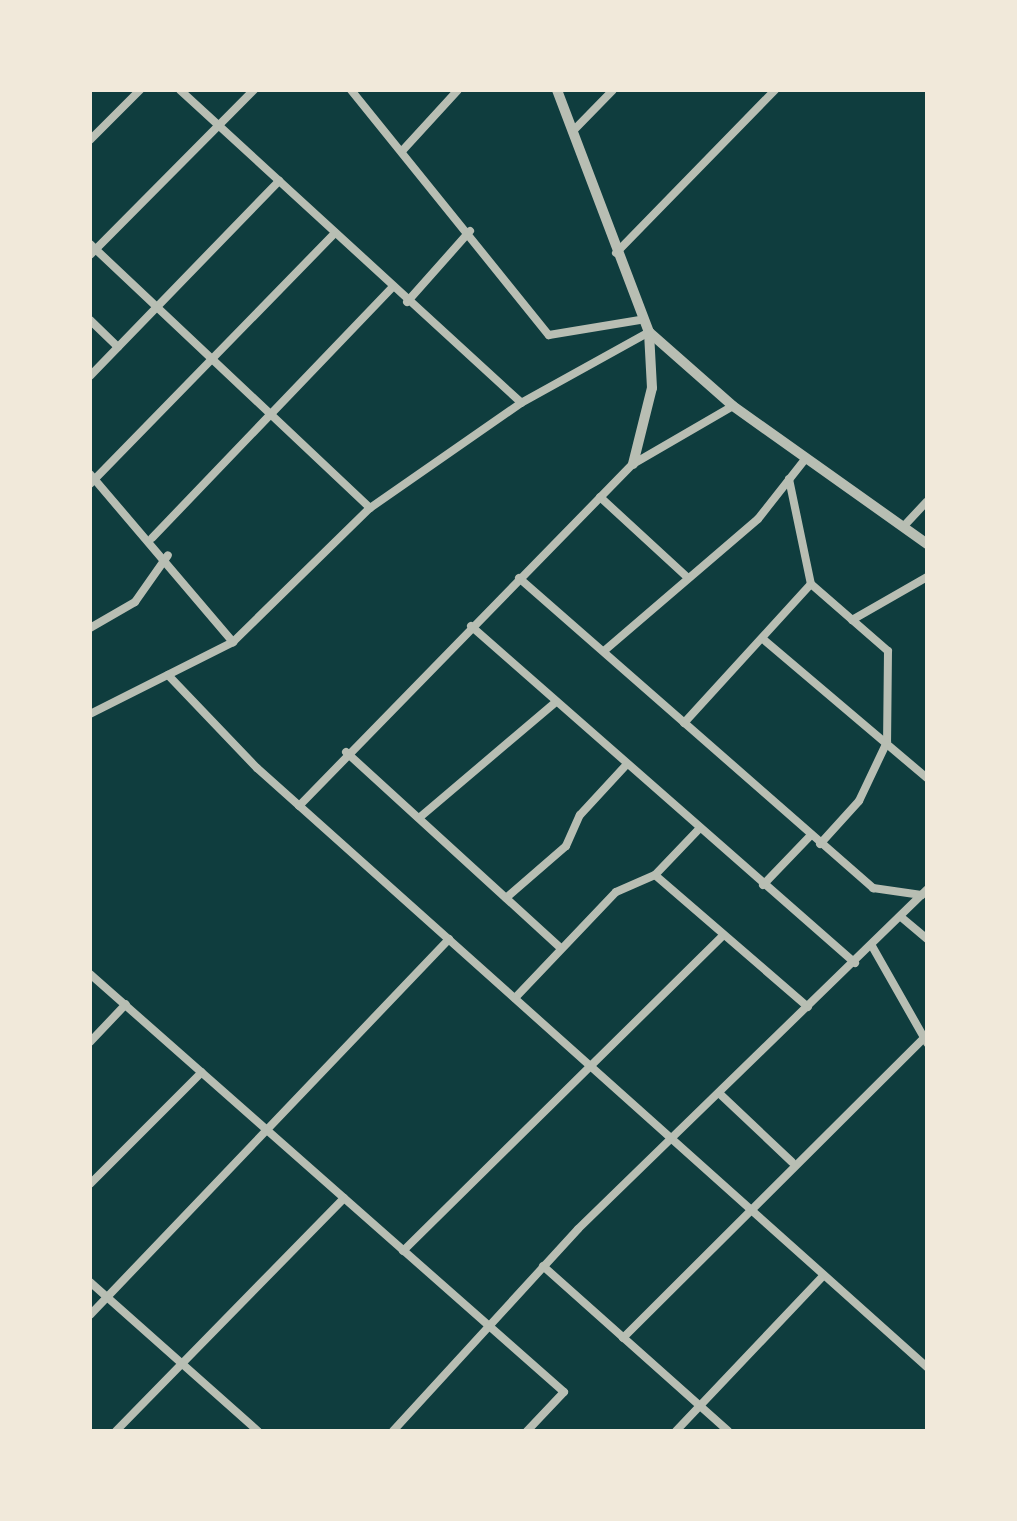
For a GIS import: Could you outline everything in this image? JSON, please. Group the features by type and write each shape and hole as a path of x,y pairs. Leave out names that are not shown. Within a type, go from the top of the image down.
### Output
{"street":[{"path":"90,140 140,90"},
{"path":"180,90 521,403"},
{"path":"254,90 92,249 370,508"},
{"path":"351,90 470,231 549,335 640,320"},
{"path":"403,150 458,90"},
{"path":"557,90 640,320 649,332 733,406 927,544"},
{"path":"572,131 614,90"},
{"path":"616,253 775,90"},
{"path":"90,376 279,180"},
{"path":"407,302 470,231"},
{"path":"232,642 168,556 92,479 335,233"},
{"path":"152,538 273,418 392,288"},
{"path":"90,320 118,347"},
{"path":"90,714 232,642 370,508 521,403 649,332"},
{"path":"633,464 652,388 649,332"},
{"path":"298,806 346,752 633,464 733,406"},
{"path":"604,652 758,518 806,458"},
{"path":"789,480 811,584 888,648 887,742 860,801 820,844"},
{"path":"600,497 687,577"},
{"path":"904,527 927,501"},
{"path":"90,628 135,602 168,556"},
{"path":"852,620 927,576"},
{"path":"519,578 873,888 924,892"},
{"path":"684,723 811,584"},
{"path":"470,626 855,963"},
{"path":"763,639 927,778"},
{"path":"168,675 298,806 927,1367"},
{"path":"419,818 556,702"},
{"path":"346,752 561,948"},
{"path":"506,898 566,846 580,815 626,764"},
{"path":"515,998 616,892 654,875 699,829"},
{"path":"763,885 810,836"},
{"path":"654,875 808,1007"},
{"path":"393,1431 542,1266 924,892"},
{"path":"901,917 927,939"},
{"path":"403,1252 724,935"},
{"path":"90,1314 450,939"},
{"path":"623,1338 792,1162 925,1042 872,946"},
{"path":"90,974 564,1392 527,1431"},
{"path":"90,1042 126,1004"},
{"path":"90,1184 202,1072"},
{"path":"720,1094 792,1162"},
{"path":"116,1431 344,1198"},
{"path":"542,1266 728,1431"},
{"path":"676,1431 823,1276"},
{"path":"90,1282 256,1430"}]}
